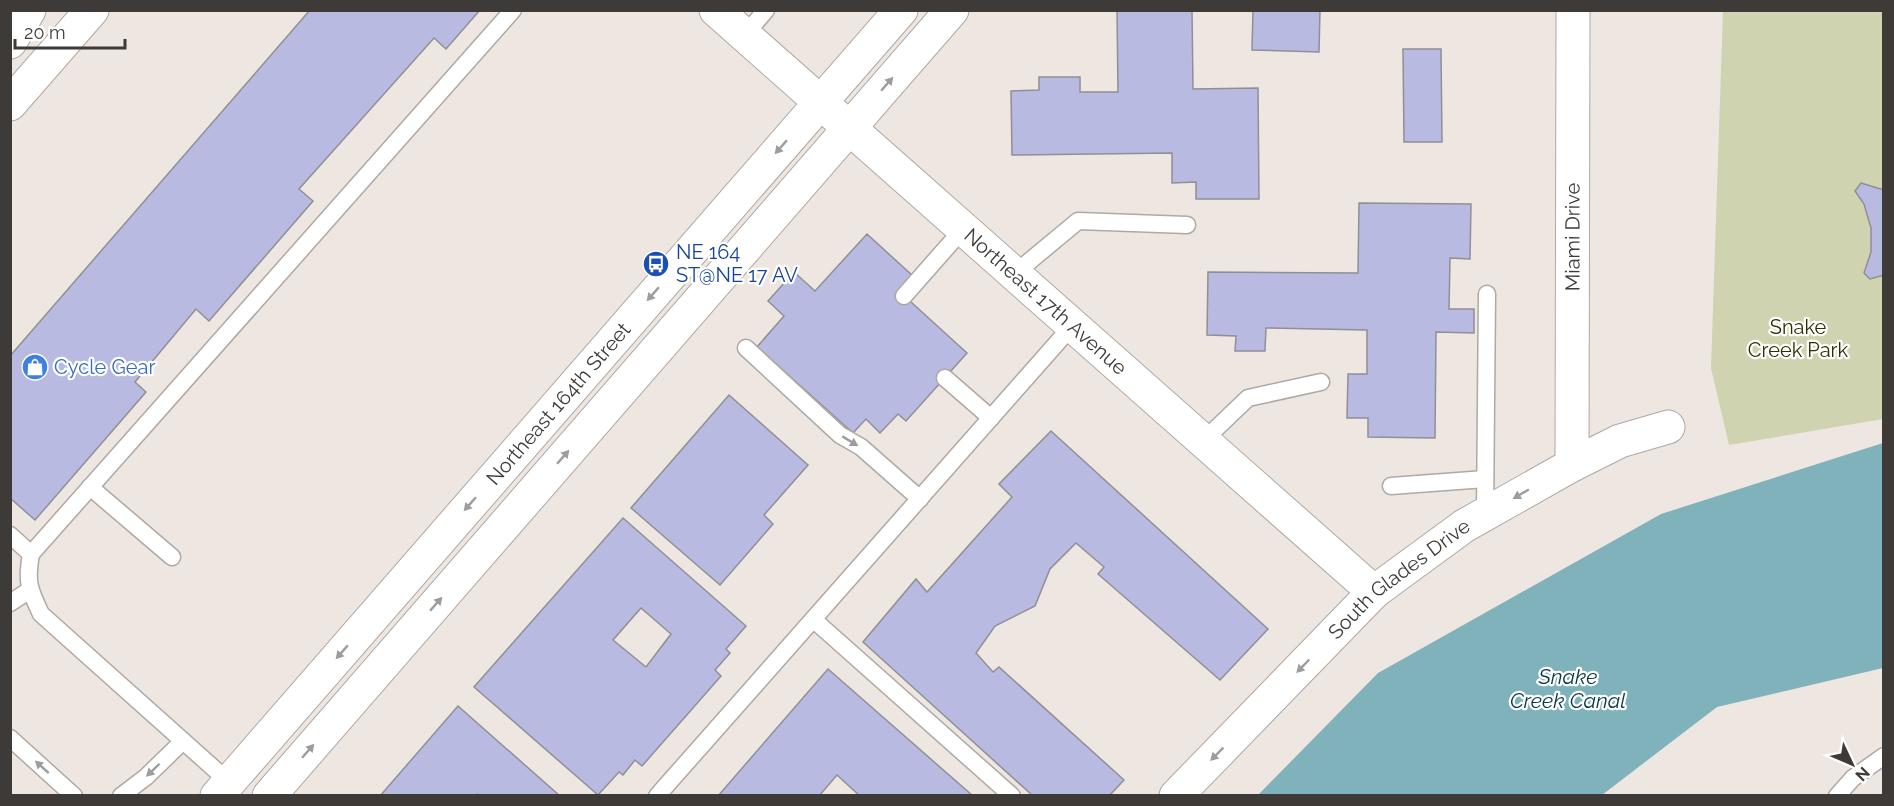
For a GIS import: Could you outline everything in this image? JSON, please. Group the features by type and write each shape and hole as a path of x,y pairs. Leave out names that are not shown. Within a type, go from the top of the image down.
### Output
{"street":[{"path":"10,42 29,10"},
{"path":"10,104 93,10"},
{"name":"Northeast 17th Avenue","path":"716,10 1374,592"},
{"name":"Northeast 164th Street","path":"223,789 901,10"},
{"name":"Northeast 164th Street","path":"269,795 952,10"},
{"name":"Miami Drive","path":"1572,465 1573,10"},
{"name":"South Glades Drive","path":"1176,795 1374,592 1464,526 1572,465 1620,441 1668,427"}],"lane":[{"path":"223,789 183,741 41,614 30,590 28,573 31,554 513,10"},
{"path":"744,36 766,10"},
{"path":"1014,274 1078,221 1187,225"},
{"path":"904,296 963,230"},
{"path":"1485,514 1487,294"},
{"path":"657,795 1072,326"},
{"path":"746,348 809,400 840,435 861,447 920,499"},
{"path":"945,378 991,418"},
{"path":"1203,441 1248,398 1321,382"},
{"path":"1391,486 1485,479"},
{"path":"90,487 171,557"},
{"path":"10,535 31,554"},
{"path":"10,603 30,590"},
{"path":"814,620 1012,795"},
{"path":"10,738 74,795"},
{"path":"121,795 146,777 183,741"},
{"path":"1837,795 1853,778 1884,756"}],"green space":[{"name":"Snake Creek Park","path":"1723,11 1883,11 1883,419 1729,445 1711,368"}],"water":[{"name":"Snake Creek Canal","path":"1883,443 1883,668 1717,707 1602,795 1258,795 1378,673 1661,514"}],"building":[{"path":"310,10 480,10 446,49 434,38 299,189 313,201 209,321 196,309 135,382 146,392 35,520 10,498 10,356"},
{"path":"1117,10 1192,10 1193,89 1258,88 1259,199 1196,199 1196,182 1172,183 1172,153 1012,155 1011,91 1039,90 1039,77 1080,77 1080,92 1118,92"},
{"path":"1253,10 1320,10 1319,52 1252,50"},
{"path":"1403,49 1441,49 1442,142 1404,142"},
{"path":"1861,183 1884,190 1884,275 1870,279 1864,273 1871,252 1871,228 1864,204 1855,191"},
{"path":"1359,203 1471,204 1470,259 1450,258 1449,309 1474,309 1474,333 1436,332 1435,438 1368,437 1368,418 1347,418 1348,374 1367,374 1367,330 1266,328 1265,351 1235,351 1236,336 1207,335 1208,272 1358,273"},
{"path":"867,234 914,277 900,292 967,353 906,421 898,414 880,433 866,419 853,433 757,347 784,316 768,301 794,272 815,291"},
{"path":"729,395 808,465 764,515 773,524 720,585 631,508"},
{"path":"1051,431 1268,629 1220,680 1098,574 1104,567 1076,543 1050,569 1035,606 995,626 976,653 993,672 999,667 1124,780 1109,796 1033,796 863,642 916,579 927,592 1012,497 999,484"},
{"path":"623,518 746,626 726,649 730,653 715,670 721,676 642,766 635,760 623,775 619,772 598,795 474,687","holes":["641,608 671,634 646,667 613,640"]},
{"path":"828,669 973,796 860,796 837,775 819,796 718,796"},
{"path":"458,706 560,796 479,796 477,794 475,796 380,796"}],"place":[{"name":"NE 164 ST@NE 17 AV","path":"656,264"},
{"name":"Cycle Gear","path":"35,367"}]}
